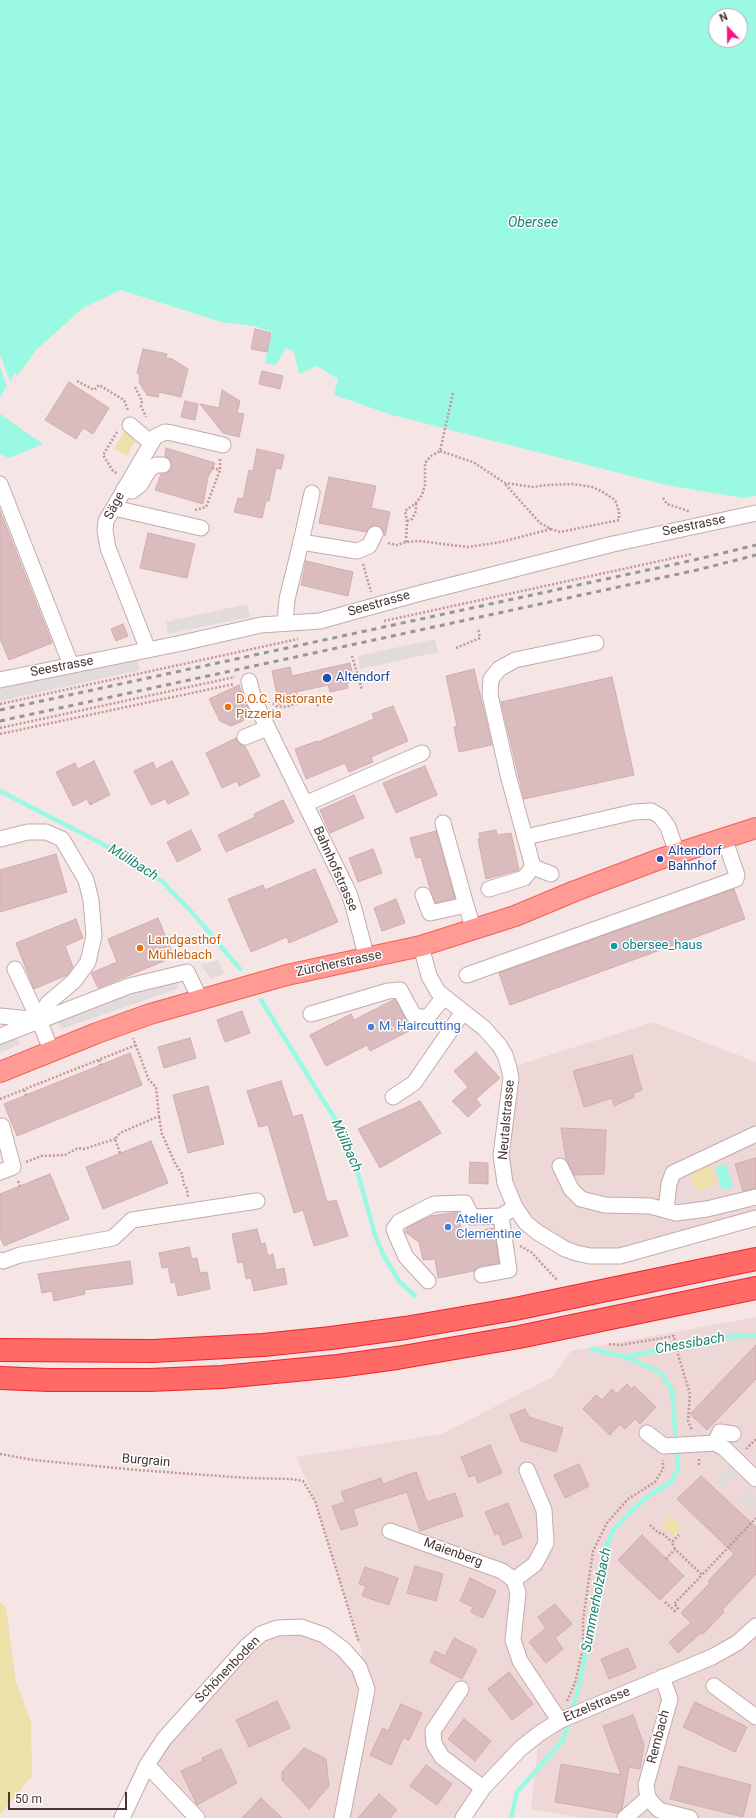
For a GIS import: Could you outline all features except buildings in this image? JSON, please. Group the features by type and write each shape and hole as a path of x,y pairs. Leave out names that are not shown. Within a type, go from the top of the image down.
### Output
{"highway":[{"path":"0,1350 153,1352 263,1345 332,1338 515,1310 756,1258"},
{"path":"0,1378 49,1380 149,1380 222,1377 338,1366 397,1358 519,1337 756,1288"}],"main road":[{"name":"Zürcherstrasse","path":"0,1072 51,1050 150,1014 200,999 287,975 422,946 474,930 515,916 575,891 677,853 756,828"}],"street":[{"path":"125,423 150,442 155,437 165,432 223,445"},
{"name":"Säge","path":"148,650 108,548 105,531 106,521 114,508 124,483 150,442"},
{"path":"124,483 132,491 140,485 149,470 156,465 163,465"},
{"path":"0,484 72,665"},
{"path":"284,623 287,599 312,493"},
{"path":"114,508 201,528"},
{"name":"Seestrasse","path":"0,680 261,625 320,620 613,544 756,513"},
{"path":"301,542 358,551 370,546 375,534"},
{"path":"533,868 498,732 490,695 491,679 499,669 515,660 596,643"},
{"name":"Bahnhofstrasse","path":"244,679 349,893 367,959"},
{"path":"246,737 267,728"},
{"path":"305,804 422,754"},
{"path":"526,837 634,812 651,811 660,816 668,827 677,853"},
{"path":"443,823 474,930"},
{"path":"0,839 28,832 46,832 62,840 86,880 91,900 94,936 88,962 74,981 48,1003 39,1020"},
{"path":"468,975 736,879 737,875 724,838"},
{"path":"533,868 551,874"},
{"path":"489,889 524,878 533,868"},
{"path":"423,896 430,914 466,905"},
{"name":"Neutalstrasse","path":"422,946 429,976 438,992 492,1036 499,1045 510,1068 510,1093 501,1155 505,1183 515,1207 526,1223 550,1241 576,1253 620,1256 756,1218"},
{"path":"15,969 39,1020 51,1050"},
{"path":"0,1036 129,986 187,972 200,999"},
{"path":"311,1014 388,991 400,990 414,1016 427,1018 444,997"},
{"path":"394,1097 414,1083 463,1012"},
{"path":"0,1016 39,1020"},
{"path":"2,1126 6,1169"},
{"path":"666,1210 673,1173 756,1134"},
{"path":"560,1166 571,1189 581,1199 605,1205 650,1206 676,1213 707,1209 756,1197"},
{"path":"0,1260 3,1261 20,1255 113,1238 132,1220 257,1201"},
{"path":"428,1281 406,1257 394,1230 399,1222 434,1204 465,1203 472,1217 501,1216 515,1207"},
{"path":"482,1275 509,1270 501,1216"},
{"path":"715,1443 720,1432 733,1434"},
{"path":"647,1433 664,1446 715,1443 724,1448 756,1479"},
{"path":"527,1470 544,1510 546,1543 535,1564 514,1580 518,1593 513,1640 520,1661 560,1720"},
{"name":"Maienberg","path":"390,1531 502,1571 514,1580"},
{"name":"Etzelstrasse","path":"463,1818 483,1788 521,1748 560,1720 712,1657 737,1643 756,1626"},
{"name":"Schönenboden","path":"122,1818 147,1765 175,1727 247,1646 261,1634 277,1628 301,1627 324,1635 343,1649 359,1667 367,1689 342,1818"},
{"name":"Rembach","path":"648,1798 646,1785 670,1699 662,1677"},
{"path":"714,1686 756,1717"},
{"path":"461,1689 433,1731 434,1744 442,1757 483,1788"},
{"path":"147,1765 197,1818"},
{"path":"625,1818 648,1798 658,1810 690,1818"}],"path":[{"path":"77,381 94,390 99,385 124,400 125,423 103,455 113,471 124,483"},
{"path":"135,387 142,401 141,406 146,417"},
{"path":"453,393 440,450 430,456 425,463 425,485 422,495 416,503 406,511 406,542 427,542 468,547 501,542 550,529"},
{"path":"440,450 473,462 505,483 540,523 550,529 560,532 619,520 619,511 615,500 603,492 579,485 547,485 533,487 505,483"},
{"path":"201,507 206,507 220,470 212,468"},
{"path":"663,498 667,504 688,511 692,517"},
{"path":"407,521 412,519 416,511 416,503"},
{"path":"365,568 370,587"},
{"path":"456,648 480,638 478,628"},
{"path":"352,656 362,690"},
{"path":"0,728 244,679"},
{"path":"0,734 244,679"},
{"path":"271,698 276,706 281,707 298,704 314,697 319,708"},
{"path":"132,1034 149,1080 156,1087 162,1134 175,1163 182,1174 191,1211"},
{"path":"0,1099 136,1045"},
{"path":"99,1060 101,1065"},
{"path":"24,1090 26,1095"},
{"path":"6,1169 42,1156 65,1155 78,1148 84,1149 115,1139 120,1133 159,1116"},
{"path":"115,1139 120,1153"},
{"path":"518,1244 531,1252 558,1280"},
{"path":"608,1344 621,1345 674,1336 690,1394 688,1421 699,1444"},
{"path":"743,1453 756,1440"},
{"path":"560,1720 575,1683 583,1648 583,1620 593,1551 607,1523 628,1498 655,1482 663,1469 664,1446"},
{"name":"Burgrain","path":"0,1454 47,1461 137,1470 240,1478 291,1479 303,1481 315,1501 362,1652 359,1667"},
{"path":"665,1602 675,1611 678,1608 674,1604 756,1518"},
{"path":"650,1525 672,1542 674,1549 702,1575"},
{"path":"672,1542 679,1535"},
{"path":"666,1558 674,1549"}],"shaded area":[{"path":"126,429 137,438 127,456 114,449"},
{"path":"247,604 250,617 168,634 166,622"},
{"path":"435,639 438,652 360,669 358,656"},
{"path":"137,658 140,670 0,701 0,688"},
{"path":"218,960 224,974 211,979 200,965"},
{"path":"176,978 179,988 61,1029 56,1019 118,996"},
{"path":"653,1022 756,1062 756,1218 603,1256 537,1232 505,1183 509,1068"},
{"path":"16,1034 20,1044 0,1053 0,1041"},
{"path":"711,1164 716,1185 696,1191 690,1173"},
{"path":"756,1317 756,1818 582,1818 531,1809 539,1734 464,1818 190,1818 142,1764 247,1646 301,1627 359,1667 362,1652 315,1501 296,1457 442,1434 552,1377 571,1351"},
{"path":"732,1463 739,1470 723,1488 715,1481"},
{"path":"746,1489 756,1499 755,1514 738,1498"},
{"path":"670,1515 682,1527 673,1536 661,1525"},
{"path":"0,1602 6,1607 16,1682 31,1722 32,1776 0,1815"}],"water":[{"name":"Obersee","path":"0,0 756,0 756,496 743,498 666,485 392,415 334,395 338,379 317,366 299,374 294,352 286,348 276,365 265,363 272,332 254,326 221,322 121,290 83,308 36,350 0,400"},
{"path":"0,414 43,444 9,458 0,454"},
{"path":"726,1164 733,1187 722,1190 715,1167"}],"pier":[{"path":"0,355 10,381 15,373 18,376 0,402 0,397 7,386 0,366"}],"waterway":[{"name":"Mülibach","path":"0,791 118,852 163,882 197,918 240,969"},
{"name":"Mülibach","path":"261,1000 343,1132 357,1170 375,1235 384,1256 399,1281 415,1296"},
{"name":"Chessibach","path":"626,1357 715,1338 756,1335"},
{"name":"Summerholzbach","path":"572,1711 579,1686 606,1547 614,1529 633,1509 651,1494 671,1482 678,1468 672,1390 660,1372 625,1357 592,1349"},
{"name":"Summerholzbach","path":"511,1818 517,1792 563,1740 569,1720"}],"railway":[{"path":"0,710 694,560 756,545"},
{"path":"0,721 697,570 756,555"}],"place":[{"name":"Altendorf","path":"327,678"},
{"name":"D.O.C. Ristorante Pizzeria","path":"228,707"},
{"name":"Altendorf Bahnhof","path":"660,859"},
{"name":"obersee_haus","path":"614,946"},
{"name":"Landgasthof Mühlebach","path":"140,948"},
{"name":"M. Haircutting","path":"371,1027"},
{"name":"Atelier Clementine","path":"448,1227"}]}
